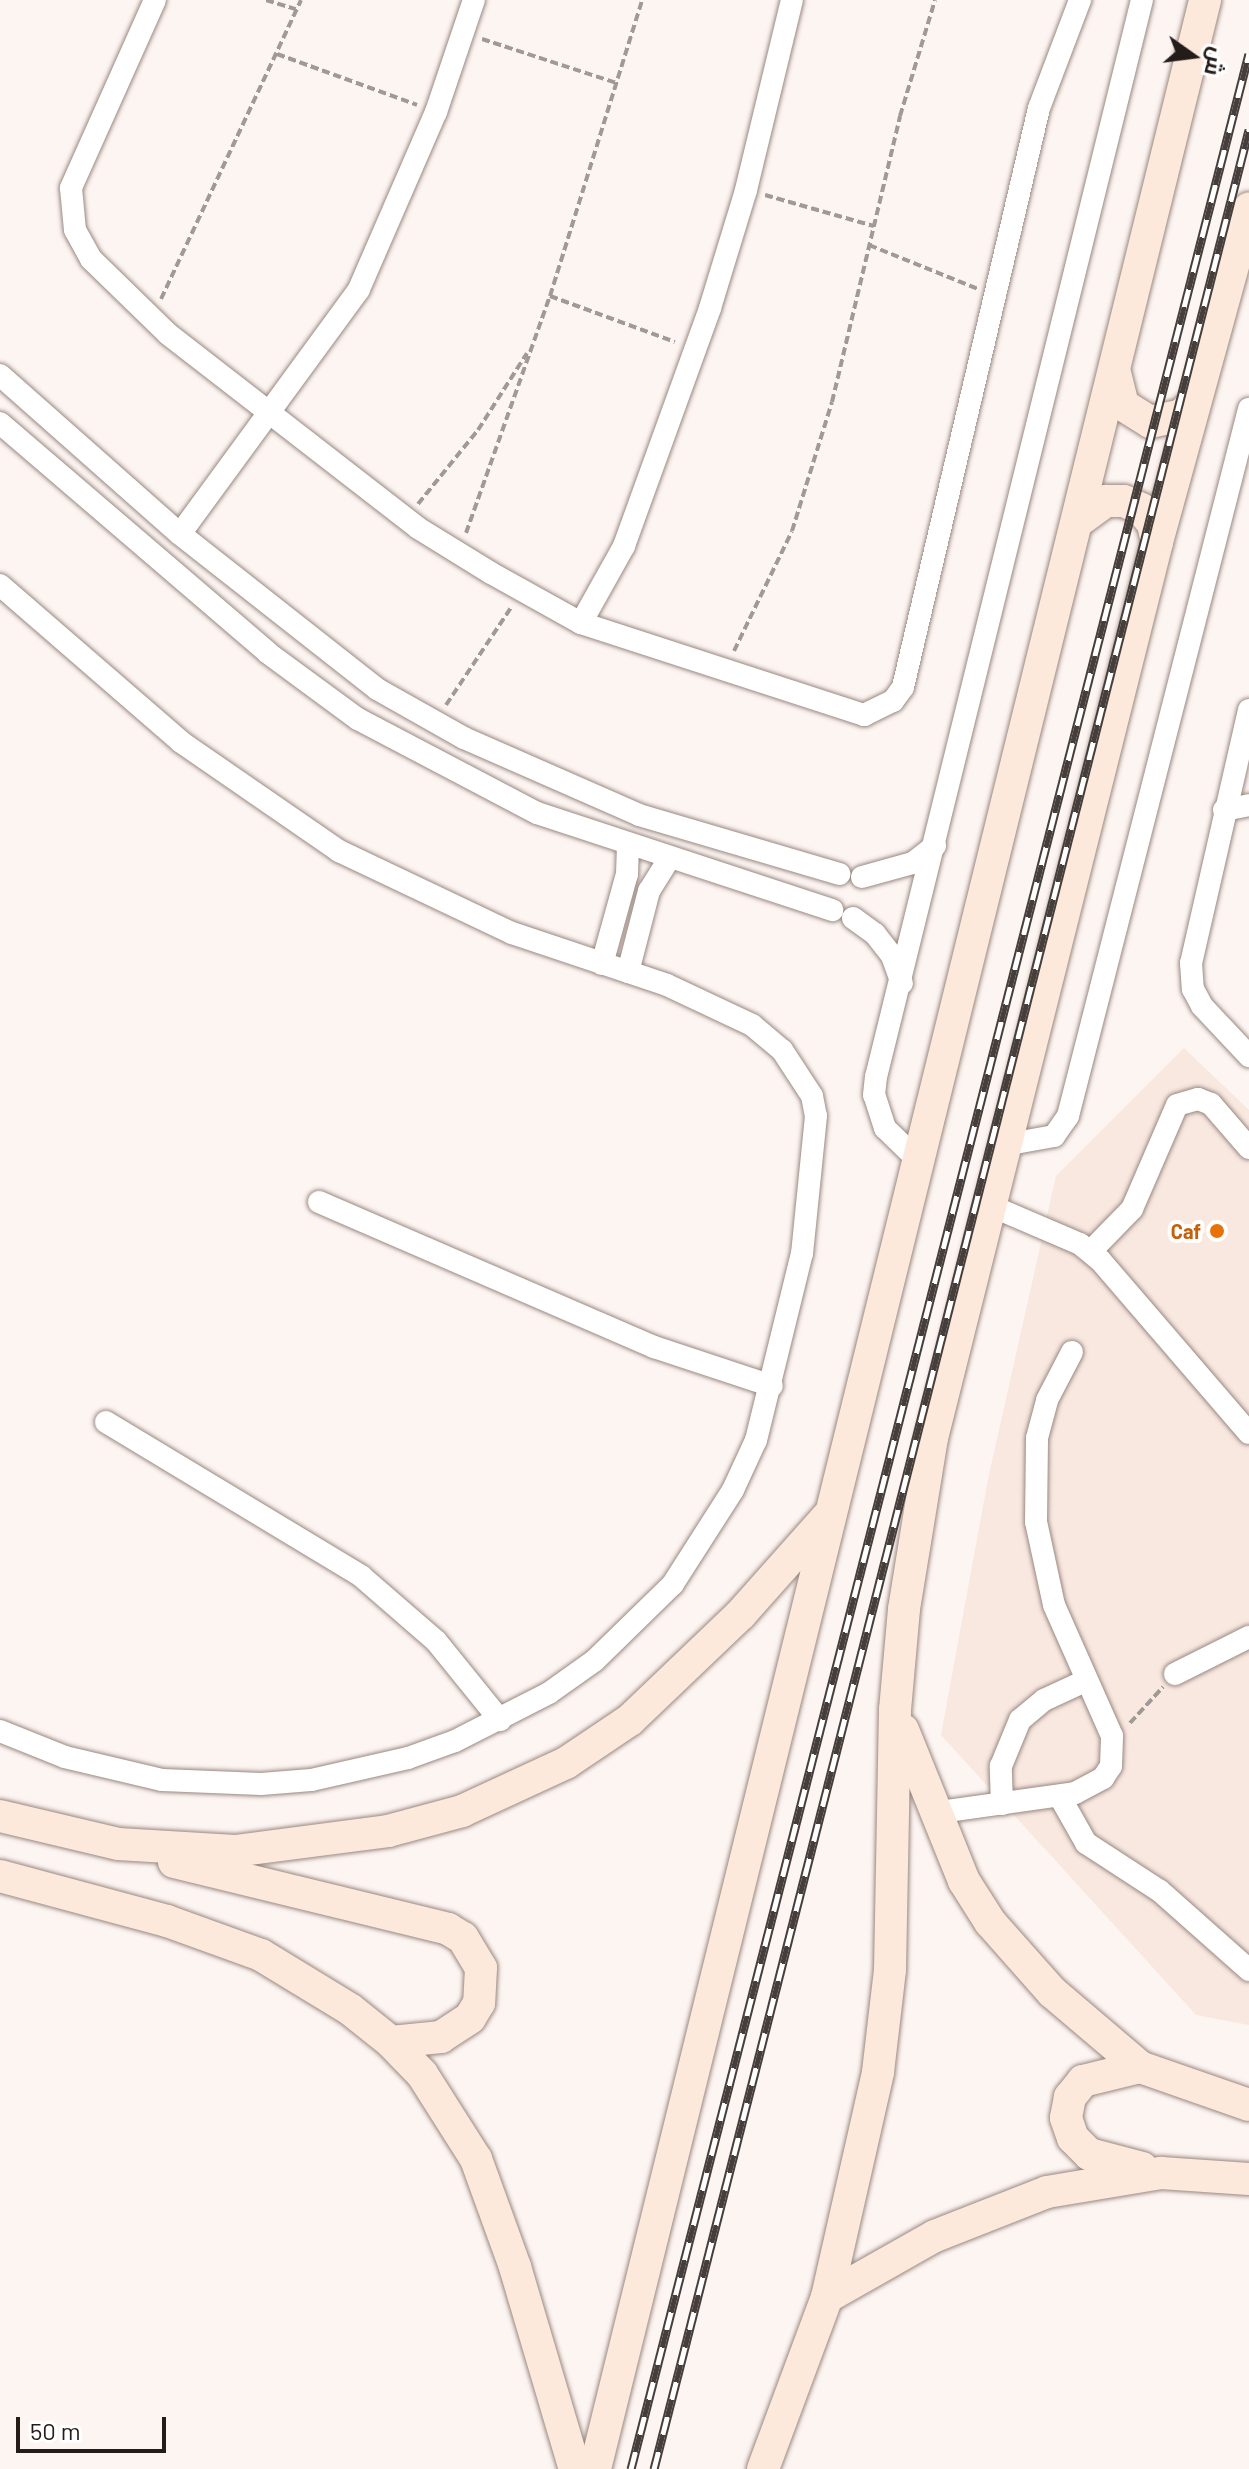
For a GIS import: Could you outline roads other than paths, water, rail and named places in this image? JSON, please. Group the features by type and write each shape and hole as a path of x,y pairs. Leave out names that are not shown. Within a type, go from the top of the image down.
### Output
{"main road":[{"path":"595,2469 1205,0"},
{"path":"763,2469 827,2297 863,2151 888,1985 895,1710 918,1511 989,1205 1157,542 1249,208"},
{"path":"1115,373 1123,405 1150,422 1166,422 1193,403"},
{"path":"1077,522 1106,501 1124,501 1147,516 1157,542"},
{"path":"118,1844 235,1851 335,1840 425,1822 521,1787 630,1720 741,1614 833,1510"},
{"path":"895,1710 933,1813 964,1881 990,1922 1052,1992 1140,2067 1249,2105"},
{"path":"0,1816 118,1844 247,1883 448,1929 463,1938 474,1952 482,1977 479,2003 470,2018 441,2037 391,2042"},
{"path":"0,1876 179,1925 261,1955 340,2003 391,2042 422,2074 476,2159 499,2218 575,2469"},
{"path":"1140,2067 1083,2081 1070,2097 1068,2129 1089,2154 1161,2173 1249,2179"},
{"path":"827,2297 935,2236 991,2211 1047,2192 1161,2173"}],"street":[{"path":"155,0 71,188 75,230 91,259 152,319 406,519 522,591 581,623 847,714 880,710 893,701 908,672 1039,108 1080,0"},
{"path":"180,534 271,415 359,289 436,112 474,0"},
{"path":"581,623 624,546 696,350 746,190 792,0"},
{"path":"919,1161 885,1128 874,1095 1142,0"},
{"path":"0,375 180,534 362,678 436,722 551,780 639,815 805,866 851,876 913,863 935,846"},
{"path":"1004,1145 1054,1136 1068,1116 1249,409"},
{"path":"0,423 156,561 341,707 460,776 537,813 628,846 842,914 884,945 902,983"},
{"path":"0,585 181,742 339,851 438,902 602,964 667,985 770,1037 812,1096 816,1116 802,1253 772,1386 733,1490 673,1584 594,1661 500,1720 372,1768 261,1784 174,1781 113,1771 0,1731"},
{"path":"341,707 362,678"},
{"path":"1249,710 1242,768 1224,810 1193,938 1193,989 1210,1015 1249,1056"},
{"path":"1224,810 1249,805"},
{"path":"602,964 627,874 628,846"},
{"path":"628,972 652,882 669,859"},
{"path":"797,899 805,866"},
{"path":"1091,1251 1132,1209 1177,1105 1198,1099 1211,1104 1249,1148"},
{"path":"319,1202 641,1342 772,1386"},
{"path":"989,1205 1091,1251 1249,1433"},
{"path":"933,1813 1060,1797 1103,1778 1121,1730 1087,1680 1047,1580 1034,1490 1041,1419 1072,1352"},
{"path":"106,1422 370,1583 436,1641 500,1720"},
{"path":"1175,1674 1249,1637"},
{"path":"1002,1804 1001,1766 1020,1720 1044,1700 1087,1680"},
{"path":"1060,1797 1086,1843 1160,1891 1249,1970"}],"railway":[{"path":"631,2469 1249,54"},
{"path":"654,2469 1249,129"}],"place":[{"name":"Caf","path":"1217,1231"}]}
